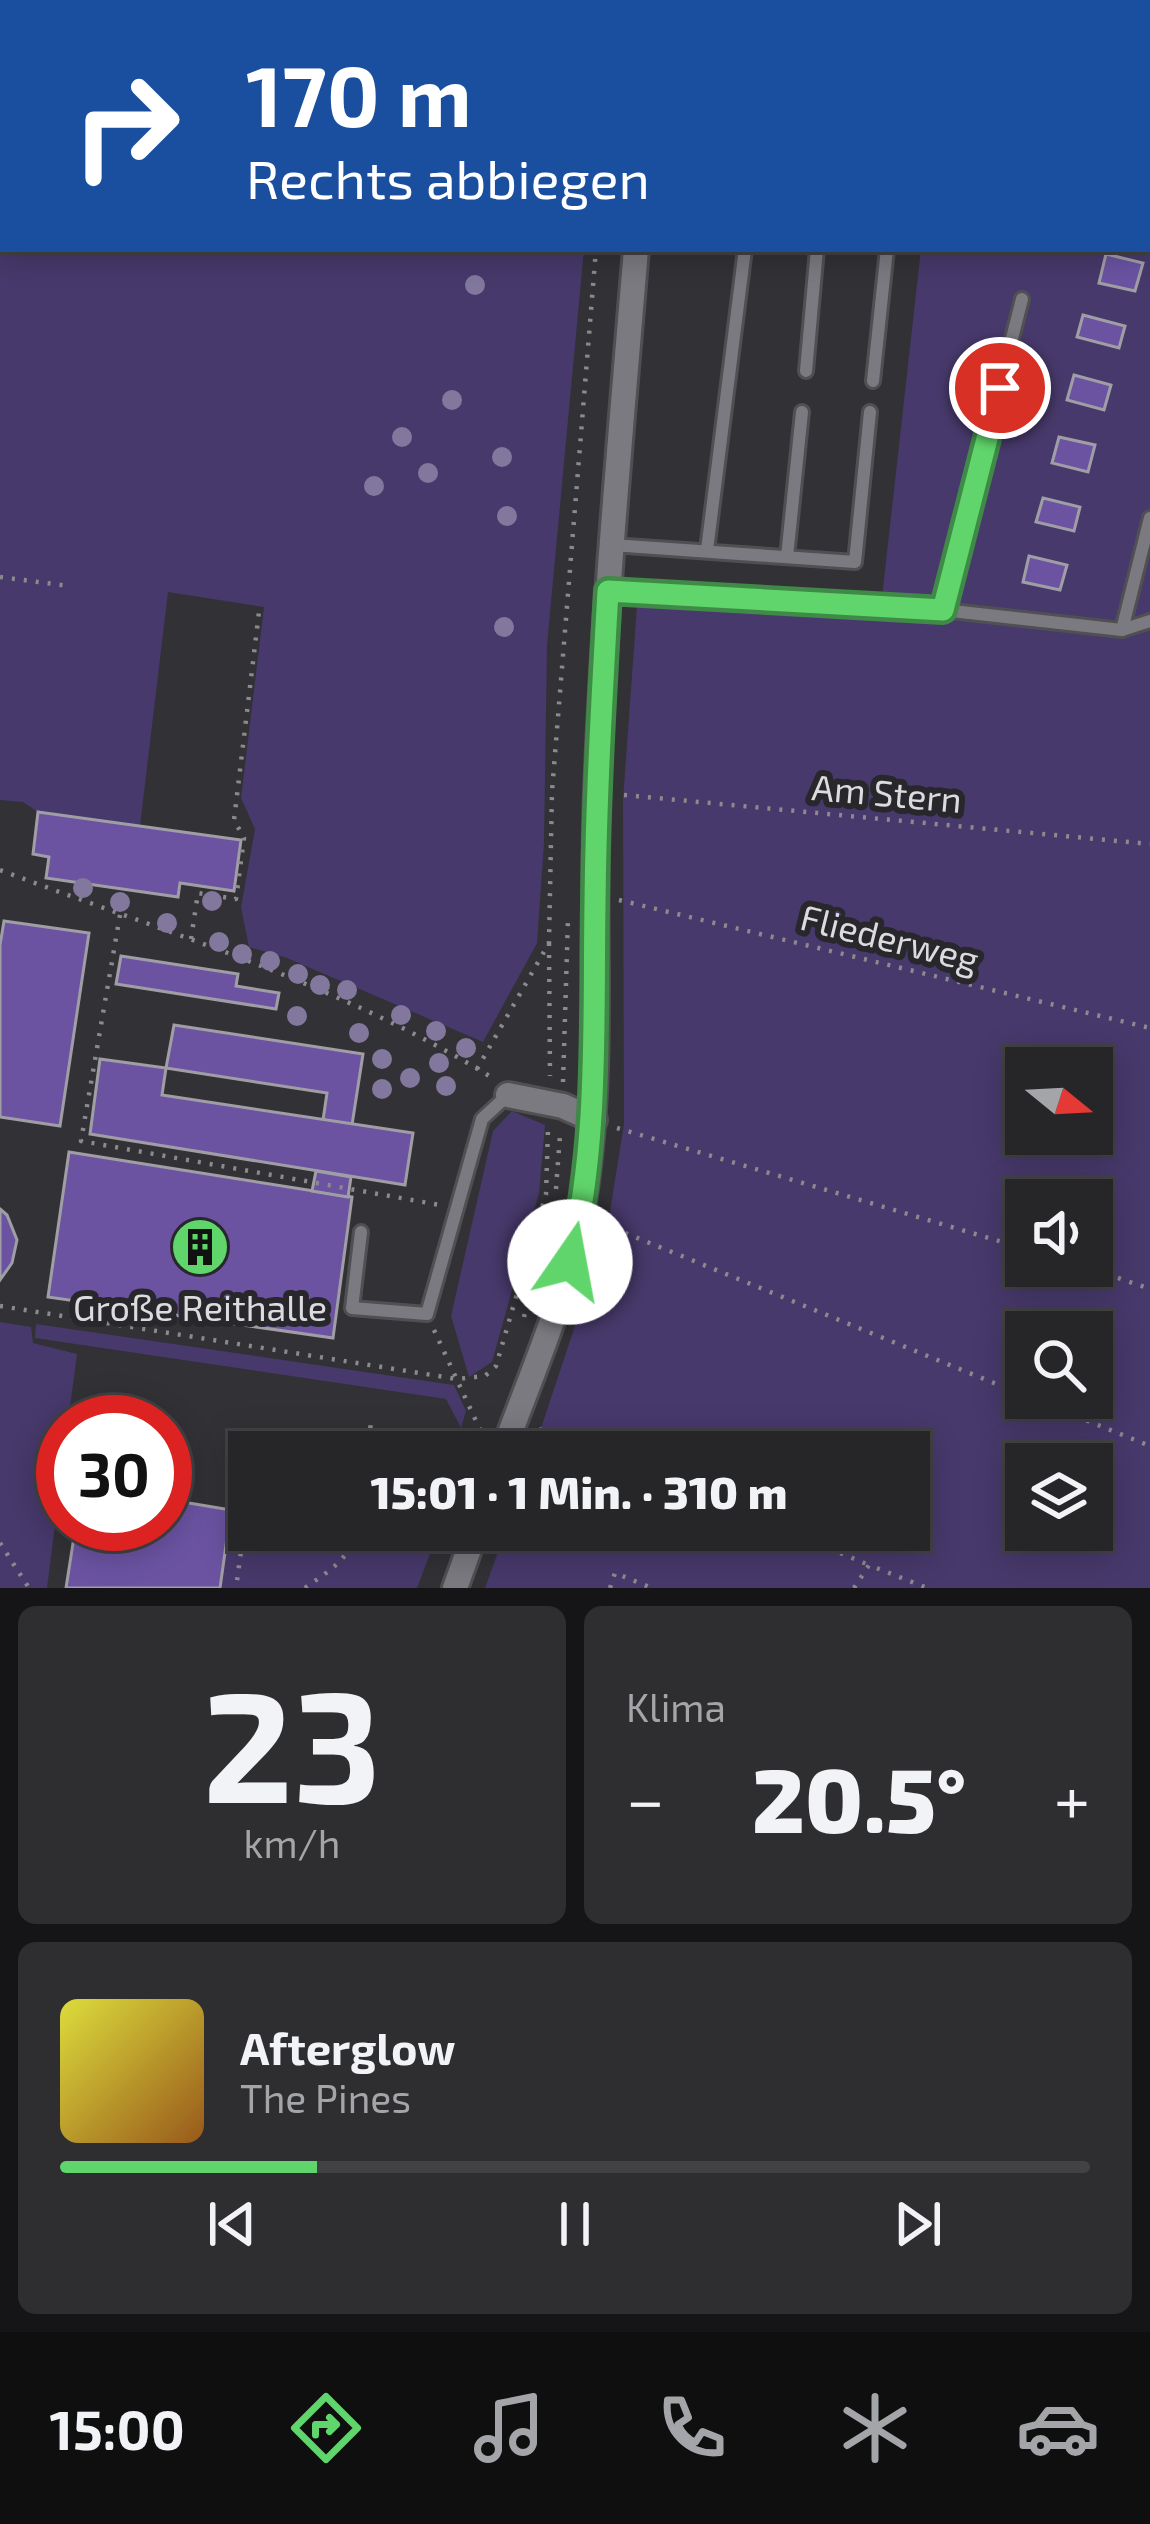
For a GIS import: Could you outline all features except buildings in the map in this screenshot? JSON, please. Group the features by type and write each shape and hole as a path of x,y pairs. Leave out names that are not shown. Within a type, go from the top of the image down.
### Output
{"street":[{"path":"511,1431 591,1223 605,1124 608,591 636,252"},
{"path":"508,1095 556,1104 605,1124"},
{"path":"455,1588 468,1551"}],"lane":[{"path":"707,550 745,252"},
{"path":"806,371 818,252"},
{"path":"873,381 887,252"},
{"path":"943,610 1022,298"},
{"path":"788,556 802,412"},
{"path":"611,545 854,562 870,412"},
{"path":"1122,630 1150,518"},
{"path":"608,591 943,610 1122,630 1150,621"},
{"path":"361,1232 352,1308 427,1314 482,1119 508,1095"}],"path":[{"path":"519,1332 556,1200 549,943 553,767 596,252"},
{"path":"0,577 69,586"},
{"path":"191,939 198,893 236,899 244,838 234,820 260,612"},
{"name":"Am Stern","path":"608,794 1150,844"},
{"path":"0,870 278,970 389,1021 500,1082 508,1095"},
{"name":"Fliederweg","path":"606,900 1150,1028"},
{"path":"0,1306 457,1379 485,1376 496,1366 546,1194 568,914"},
{"path":"120,915 81,1142 457,1208"},
{"path":"477,1069 549,943"},
{"path":"605,1124 1005,1243"},
{"path":"591,1223 1005,1387"},
{"path":"1113,1276 1150,1288"},
{"path":"427,1314 484,1439 514,1422 538,1431"},
{"path":"1083,1419 1150,1446"},
{"path":"370,1431 371,1423"},
{"path":"0,1543 28,1588"},
{"path":"236,1588 241,1551"},
{"path":"305,1588 349,1551"},
{"path":"837,1551 927,1588"},
{"path":"854,1588 869,1564"},
{"path":"610,1588 615,1573 652,1588"}],"shaded area":[{"path":"0,252 584,252 547,645 544,843 537,943 483,1042 287,958 249,947 241,907 255,829 241,798 264,607 168,592 140,826 38,812 23,802 0,800"},
{"path":"921,252 1150,252 1150,1588 485,1588 498,1551 930,1551 930,1431 540,1431 607,1230 624,1124 623,800 638,592 881,606"},
{"path":"512,1111 545,1125 539,1193 492,1362 469,1377 451,1316 493,1131"},
{"path":"0,1322 31,1327 33,1343 77,1354 72,1395 36,1395 36,1551 52,1551 47,1588 0,1588"},
{"path":"36,1324 454,1385 466,1411 461,1428 446,1399 35,1338"},
{"path":"228,1531 228,1551 431,1551 417,1588 220,1588"}],"place":[{"name":"Große Reithalle","path":"200,1247"}],"route":[{"path":"570,1262 594,1120 596,794 608,591 943,610 1000,388"}]}
